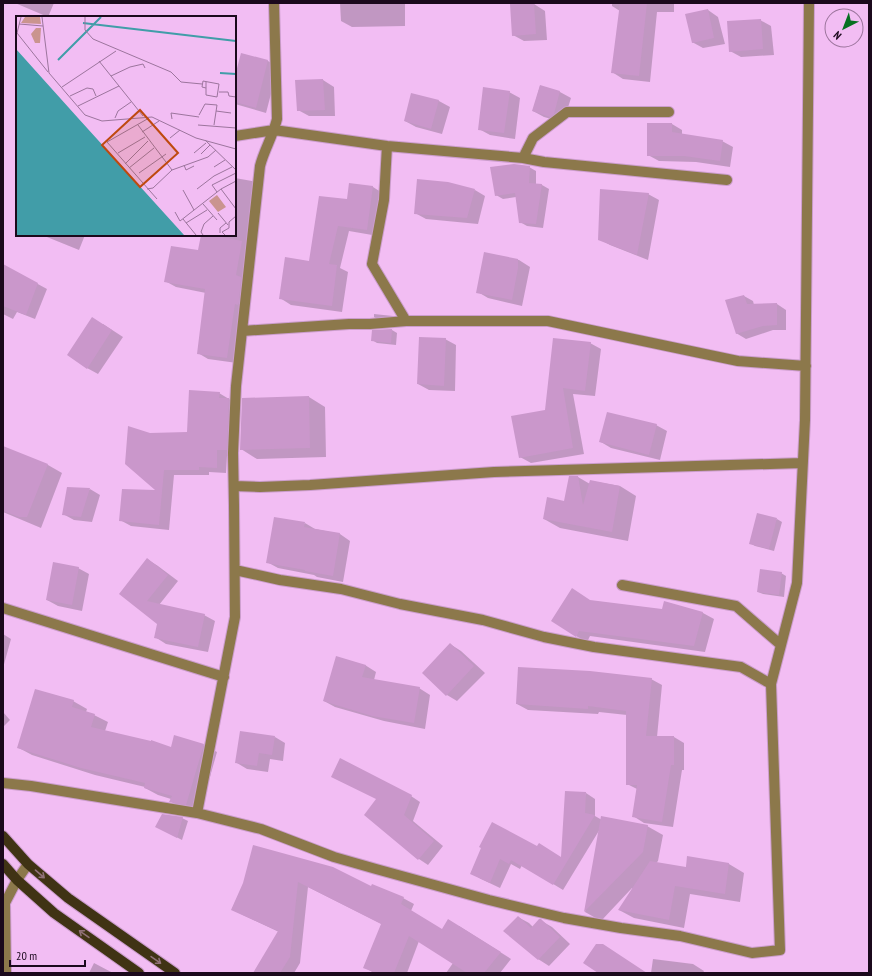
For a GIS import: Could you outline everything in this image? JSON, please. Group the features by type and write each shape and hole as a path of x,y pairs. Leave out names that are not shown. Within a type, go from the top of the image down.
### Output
{"main road":[{"path":"3,836 28,864 68,898 175,973"},
{"path":"3,864 17,880 54,913 139,973"}],"street":[{"path":"197,813 235,617 233,453 235,394 260,166 263,154 277,120 274,3"},
{"path":"3,783 31,786 197,813 261,829 334,858 489,900 564,918 680,936 752,953 780,950 771,684 797,583 805,420 808,3"},
{"path":"523,158 533,138 567,112 669,112"},
{"path":"236,136 274,130 387,146 523,158 544,162 727,180"},
{"path":"387,146 384,200 372,264 406,321"},
{"path":"242,331 406,321 548,321 738,361 806,366"},
{"path":"234,486 260,487 310,485 494,472 802,463"},
{"path":"235,570 280,580 341,589 400,604 484,620 544,637 594,647 741,667 771,684"},
{"path":"622,585 736,606 781,645"},
{"path":"3,608 224,677"},
{"path":"6,973 5,902 28,864"}],"building":[{"path":"534,3 536,34 512,36 510,4"},
{"path":"620,3 647,3 639,76 611,73"},
{"path":"708,9 714,38 692,43 685,14"},
{"path":"761,19 763,49 729,52 727,21"},
{"path":"241,53 268,60 256,108 236,102 236,72"},
{"path":"323,79 325,110 297,111 295,80"},
{"path":"540,85 560,91 554,114 550,117 532,111"},
{"path":"483,87 510,91 504,133 478,130"},
{"path":"411,93 439,100 431,129 404,121"},
{"path":"647,123 672,123 672,132 723,140 720,161 684,156 647,156"},
{"path":"514,164 530,166 529,183 542,184 536,224 519,223 515,193 495,196 490,167"},
{"path":"417,179 448,182 475,189 467,218 414,214"},
{"path":"349,183 373,186 367,230 338,226 329,264 337,265 332,306 279,299 285,257 309,261 319,196 347,199"},
{"path":"600,189 649,193 637,255 598,240"},
{"path":"201,236 217,236 242,241 236,275 241,277 239,302 238,305 235,304 227,358 197,354 205,289 164,282 171,246 198,250"},
{"path":"484,252 518,259 518,268 512,300 476,293"},
{"path":"3,264 38,283 26,315 3,306"},
{"path":"744,295 747,304 777,303 777,325 763,326 736,334 725,300"},
{"path":"92,317 112,330 87,369 67,355"},
{"path":"392,329 391,343 371,341 372,330"},
{"path":"419,337 446,338 444,386 417,384"},
{"path":"553,338 591,342 585,391 563,388 573,448 519,458 511,416 545,410"},
{"path":"189,390 220,392 219,398 229,398 227,450 217,450 217,468 199,467 199,470 164,470 159,525 119,521 122,489 155,490 125,464 128,426 150,433 187,432"},
{"path":"309,396 310,448 240,450 242,398"},
{"path":"607,412 657,424 649,455 599,442"},
{"path":"3,446 48,464 27,517 19,517 3,511"},
{"path":"569,476 578,476 583,505 590,480 620,486 612,532 543,519 547,497 564,501"},
{"path":"67,487 90,488 81,517 62,515"},
{"path":"757,513 777,518 769,549 749,544"},
{"path":"274,517 305,522 304,527 340,533 333,576 266,563"},
{"path":"147,558 168,575 147,601 205,614 198,647 154,638 157,624 119,594"},
{"path":"53,562 79,567 72,605 46,600"},
{"path":"760,569 782,572 779,595 757,592"},
{"path":"572,588 590,600 662,609 664,601 703,612 694,646 579,631 576,637 551,621"},
{"path":"450,643 474,666 446,696 422,673"},
{"path":"336,656 366,665 362,677 420,687 414,723 372,716 323,701"},
{"path":"518,667 590,671 652,678 646,736 674,736 674,765 671,765 662,822 632,817 637,785 626,785 626,711 588,706 588,709 516,704"},
{"path":"35,689 74,700 72,707 95,714 91,727 151,740 171,747 174,735 204,744 186,805 169,802 172,796 144,788 145,783 81,768 17,748"},
{"path":"240,731 275,736 272,755 259,753 257,766 235,763"},
{"path":"340,758 412,795 404,815 434,841 418,860 364,815 376,799 331,777"},
{"path":"565,791 586,792 585,813 595,815 553,885 511,860 509,864 500,859 490,883 470,874 481,848 479,847 492,822 537,846 539,843 561,857"},
{"path":"162,814 183,817 177,838 155,827"},
{"path":"601,816 648,825 643,852 584,912"},
{"path":"253,845 333,867 371,886 372,884 404,897 401,904 442,929 448,919 501,952 484,973 467,973 409,936 394,973 376,973 363,968 381,924 298,882 290,957 280,973 253,973 278,931 231,910 243,883"},
{"path":"687,856 729,863 725,894 675,886 669,920 618,910 650,861 686,867"},
{"path":"518,916 531,928 539,919 541,919 560,937 538,960 503,931"},
{"path":"596,944 603,944 647,973 598,973 583,963"}]}
